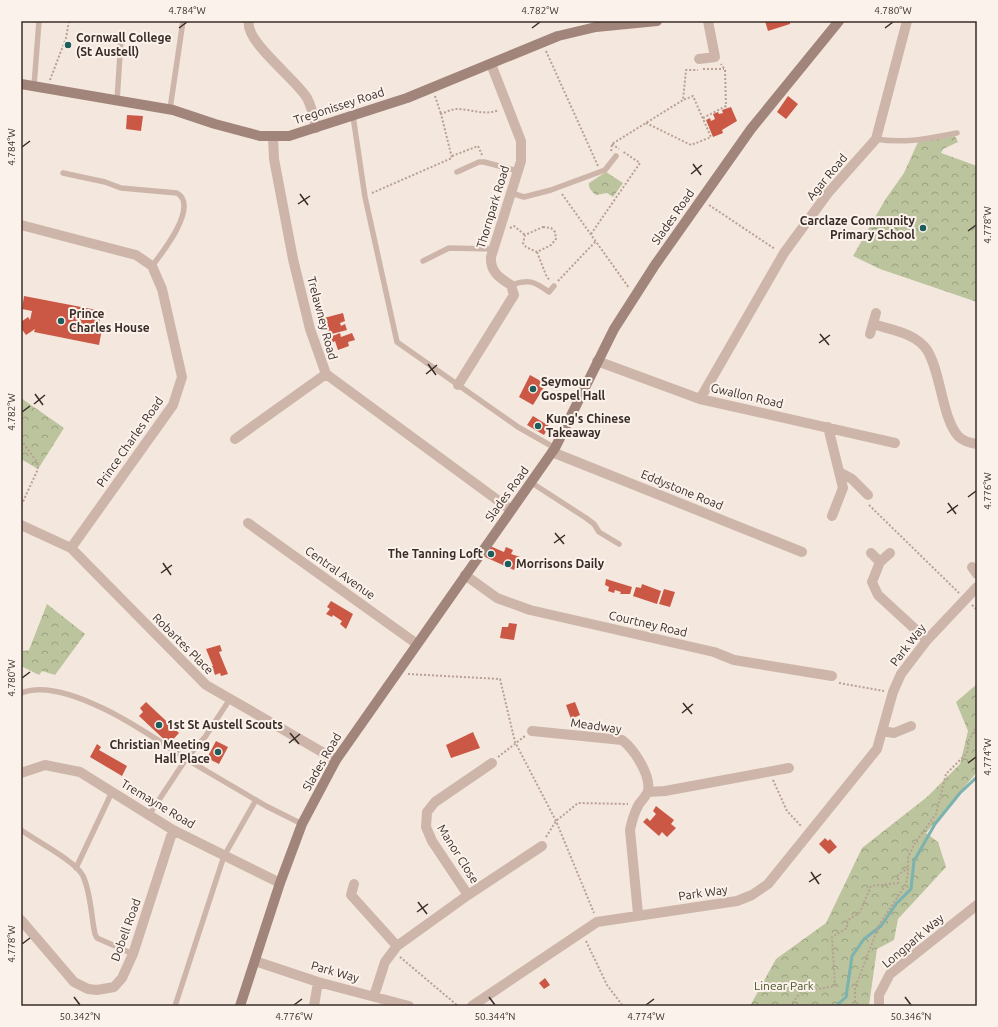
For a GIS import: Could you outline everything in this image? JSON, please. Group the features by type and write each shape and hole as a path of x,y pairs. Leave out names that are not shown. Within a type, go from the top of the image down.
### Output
{"street":[{"path":"249,21 248,25 253,38 306,96 316,128"},
{"name":"Tregonissey Road","path":"21,84 170,109 245,132 273,136 289,136 353,116 433,88 558,36 596,24 657,21"},
{"path":"699,58 714,57 708,21"},
{"name":"Slades Road","path":"240,1006 280,883 302,824 336,760 465,575 532,483 553,450 597,362 636,294 751,129 839,21"},
{"name":"Agar Road","path":"700,399 783,254 828,193 876,139 907,21"},
{"name":"Thornpark Road","path":"491,64 521,141 521,161 497,233 491,266 501,280 511,285"},
{"name":"Trelawney Road","path":"273,136 274,159 293,259 310,329 326,374 511,510"},
{"path":"21,225 136,255 152,266"},
{"name":"Prince Charles Road","path":"71,548 173,405 182,377 162,289 152,266"},
{"path":"458,385 514,295 511,285"},
{"path":"870,334 876,313"},
{"path":"873,324 914,338 927,350 934,366 952,427 962,440 977,444"},
{"name":"Gwallon Road","path":"597,362 700,399 895,443"},
{"path":"235,439 326,374"},
{"path":"828,427 843,488 832,516"},
{"name":"Eddystone Road","path":"553,450 802,552"},
{"path":"839,472 852,479 868,495"},
{"name":"Central Avenue","path":"248,523 418,644"},
{"path":"21,525 71,548"},
{"name":"Robartes Place","path":"71,548 206,685 336,760"},
{"path":"890,552 880,562 872,582 878,595 927,640"},
{"path":"871,553 880,562"},
{"name":"Courtney Road","path":"465,575 497,598 530,610 714,652 734,660 832,676"},
{"name":"Park Way","path":"472,1006 581,931 597,922 638,914 737,901 752,895 768,884 877,749 893,692 901,674 927,640 977,587"},
{"path":"882,731 894,733 911,726"},
{"name":"Meadway","path":"532,731 622,740 631,747 638,758 647,781 648,792"},
{"name":"Manor Close","path":"468,895 432,841 426,827 427,812 435,802 492,763"},
{"name":"Tremayne Road","path":"21,773 45,765 80,772 173,830 280,883"},
{"path":"638,914 630,830 632,817 648,792 665,791 789,768"},
{"name":"Dobell Road","path":"23,926 74,982 88,989 106,990 114,987 122,978 133,954 173,830"},
{"name":"Manor Close","path":"374,996 385,962 395,948 468,895 542,846"},
{"path":"354,884 351,895 395,948"},
{"name":"Longpark Way","path":"879,1006 879,995 890,974 977,905"},
{"name":"Park Way","path":"255,960 318,982 409,1006"},
{"path":"314,1006 318,982"}],"lane":[{"path":"34,86 39,21"},
{"path":"170,109 183,21"},
{"path":"117,101 121,38"},
{"path":"353,116 365,197 397,342 553,450"},
{"path":"876,139 892,142 910,141 957,133"},
{"path":"511,193 524,197 559,187 605,170 616,156"},
{"path":"457,172 479,162 518,171"},
{"path":"63,173 105,182 121,188 177,193 183,198 185,203 182,218 172,240 152,266"},
{"path":"423,261 449,248 494,249"},
{"path":"511,285 523,281 536,282 549,292 554,286"},
{"path":"532,483 586,518 594,524 599,532 619,544"},
{"path":"21,693 26,691 51,691 95,703 256,800 302,824"},
{"path":"149,815 186,759 205,737 230,699"},
{"path":"76,868 112,792"},
{"path":"175,1006 224,856 256,800"},
{"path":"21,830 76,868 83,875 97,938 133,954"}],"path":[{"path":"46,88 66,38 68,21"},
{"path":"542,43 600,172"},
{"path":"703,118 726,106 724,69 714,57"},
{"path":"683,100 686,70 724,69"},
{"path":"433,88 442,114 452,156"},
{"path":"616,156 610,151 612,144 683,100 693,96 711,137 691,146 646,123"},
{"path":"442,114 456,109 493,113 507,106"},
{"path":"591,234 640,163 612,144"},
{"path":"365,197 452,158 452,156 478,146 484,162"},
{"path":"559,187 563,196 628,288 636,294"},
{"path":"701,200 783,254"},
{"path":"497,233 514,226 525,235"},
{"path":"525,235 543,227 551,228 555,232 556,239 551,245 537,252"},
{"path":"525,235 523,243 526,247 537,252 546,275 554,286 596,241"},
{"path":"21,440 37,462 38,469 21,506"},
{"path":"868,495 870,506 966,599"},
{"path":"397,673 423,676 500,679 516,742 556,821 597,922"},
{"path":"832,676 834,682 893,692"},
{"path":"855,1006 855,988 879,925 906,884 908,857 915,843 936,814 946,774 967,753 969,740 977,726"},
{"path":"492,763 516,742 532,731"},
{"path":"769,772 787,811 809,834"},
{"path":"542,846 540,843 549,834 556,821 578,803 639,804"},
{"path":"790,1006 801,992 835,986 832,937 847,928 847,921 860,912 871,886 898,883 898,875 908,868"},
{"path":"581,931 607,984 623,1006"},
{"path":"395,948 458,1006"}],"green space":[{"name":"Carclaze Community Primary School","path":"955,136 958,142 943,149 941,153 977,166 977,271 975,277 977,280 977,302 880,269 853,256 885,200 904,173 918,142"},
{"path":"606,172 623,183 613,197 607,193 596,195 589,187 589,183"},
{"path":"21,398 64,428 38,469 21,459"},
{"path":"47,604 85,634 55,675 42,671 39,675 21,666 23,651 29,650"},
{"name":"Linear Park","path":"977,684 977,772 926,833 938,842 946,867 898,919 894,940 877,949 869,1005 750,1006 776,959 826,923 862,848 927,797 960,764 968,731 956,702"}],"building":[{"path":"765,21 790,21 790,24 768,31"},
{"path":"788,96 798,104 786,119 777,112"},
{"path":"731,107 737,121 722,130 723,133 713,137 706,120 710,118 711,121 715,119 713,114 718,112 719,114 723,113 722,110"},
{"path":"127,115 143,116 141,131 126,129"},
{"name":"Prince Charles House","path":"24,296 102,311 98,328 102,329 99,345 34,332 35,329 26,335 21,328 21,322 28,317 30,320 32,311 22,309"},
{"path":"343,313 345,321 340,323 341,326 345,324 347,330 328,335 324,318"},
{"path":"340,333 341,337 352,333 355,340 348,342 349,346 338,350 335,341 332,343 330,337"},
{"name":"Seymour Gospel Hall","path":"530,375 546,384 533,405 519,397"},
{"name":"Kung's Chinese Takeaway","path":"533,416 549,426 544,435 527,425"},
{"name":"Morrisons Daily","path":"490,546 504,552 506,547 513,550 511,554 520,557 514,570 485,557"},
{"path":"606,579 632,587 630,594 620,594 621,592 615,590 614,593 608,591 609,587 605,585"},
{"path":"642,584 661,591 657,604 633,596 636,587 641,588"},
{"path":"664,589 675,592 670,607 659,604"},
{"path":"331,601 353,614 346,629 340,624 342,621 333,615 332,617 326,614 330,609 327,607"},
{"path":"509,623 517,624 514,640 500,638 502,627 508,627"},
{"path":"220,645 222,651 219,652 228,674 221,676 220,673 215,675 206,649"},
{"name":"1st St Austell Scouts","path":"146,702 179,733 169,744 139,716 143,712 140,708"},
{"path":"575,702 580,715 571,719 566,705"},
{"path":"473,732 480,748 451,758 446,745"},
{"name":"Christian Meeting Hall Place","path":"216,741 228,747 219,764 207,758"},
{"path":"97,744 101,747 99,750 127,766 122,776 90,757"},
{"path":"656,806 674,820 671,824 676,828 667,837 662,832 659,836 643,822 647,818 650,821 656,814 653,811"},
{"path":"825,838 828,841 830,839 837,847 829,854 819,844"},
{"path":"545,978 550,985 544,989 539,983"}],"waterway":[{"path":"836,1006 846,997 852,956 864,939 881,926 896,904 911,889 914,861 935,824 960,793 977,777"}],"place":[{"name":"Cornwall College (St Austell)","path":"68,45"},
{"name":"Carclaze Community Primary School","path":"923,228"},
{"name":"Prince Charles House","path":"61,321"},
{"name":"Seymour Gospel Hall","path":"533,389"},
{"name":"Kung's Chinese Takeaway","path":"538,426"},
{"name":"The Tanning Loft","path":"491,554"},
{"name":"Morrisons Daily","path":"508,564"},
{"name":"1st St Austell Scouts","path":"159,725"},
{"name":"Christian Meeting Hall Place","path":"218,752"}]}
